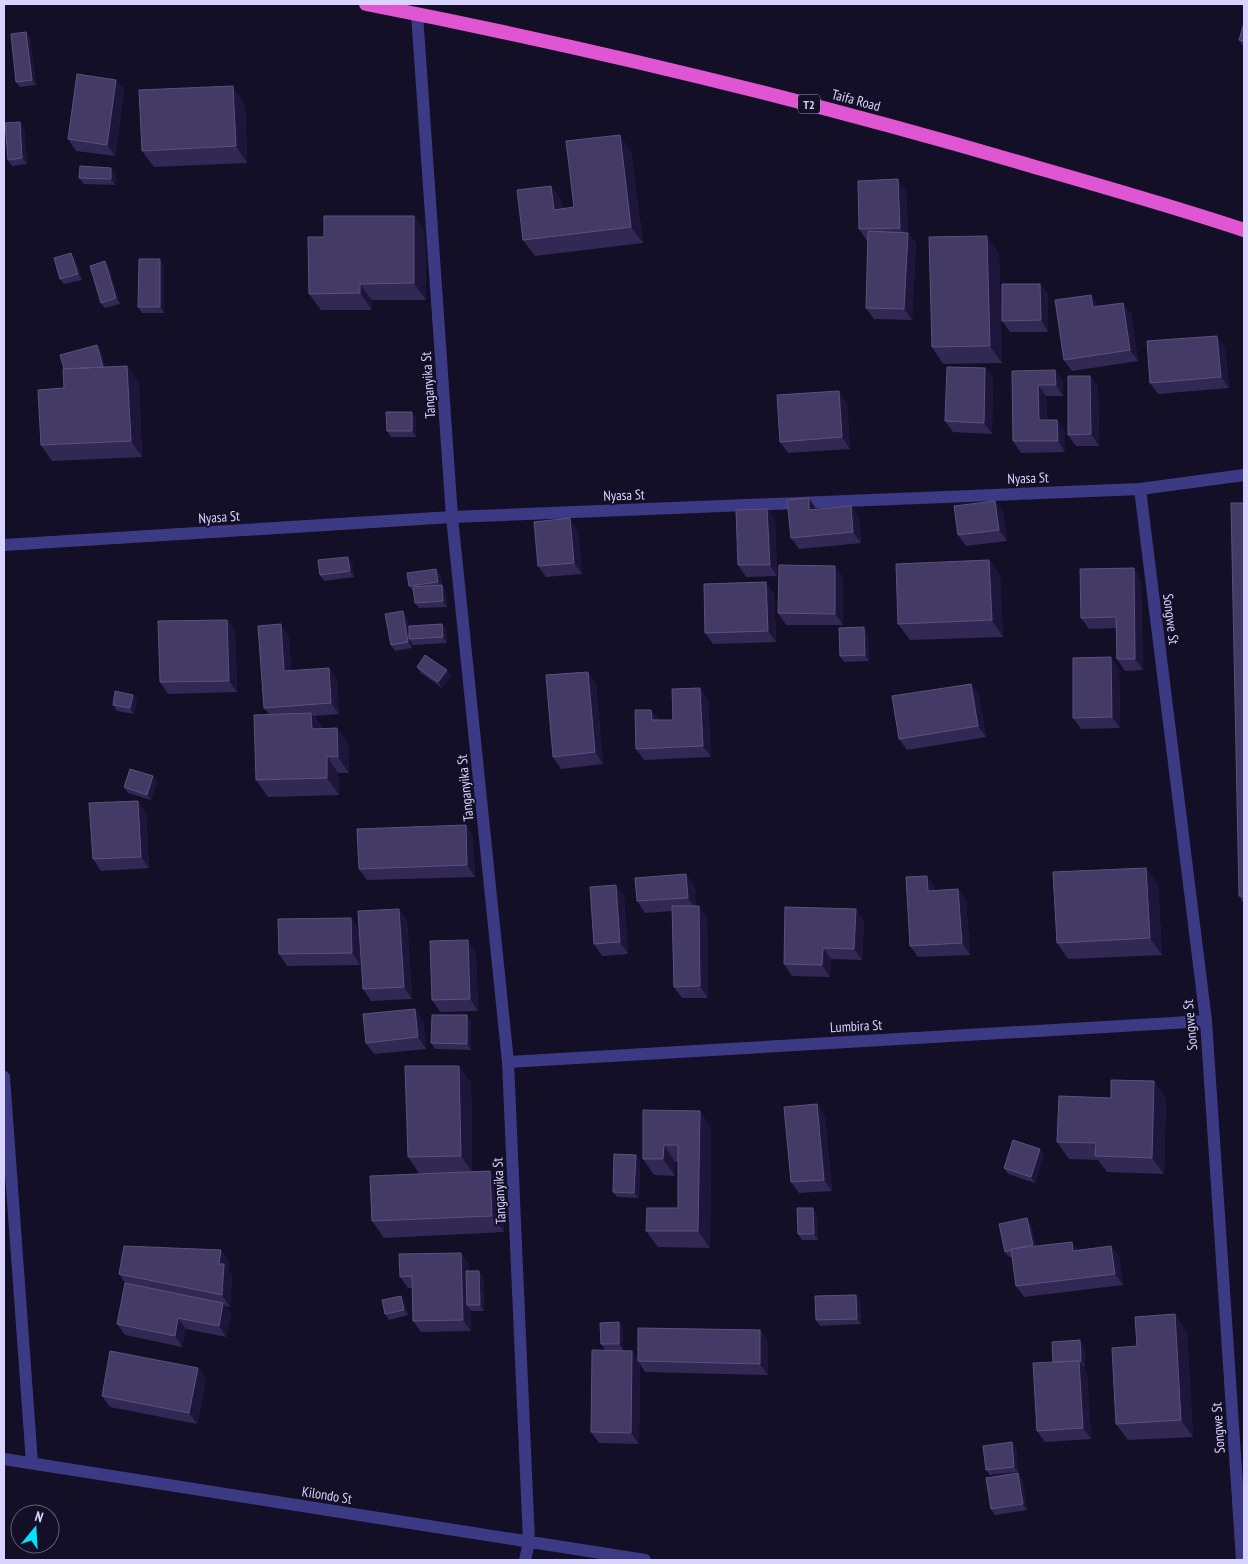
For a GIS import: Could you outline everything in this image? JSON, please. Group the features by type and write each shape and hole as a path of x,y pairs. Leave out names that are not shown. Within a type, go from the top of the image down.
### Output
{"highway":[{"name":"Taifa Road","path":"366,4 691,74 909,130 1244,230"}],"street":[{"name":"Tanganyika St","path":"417,14 452,517 508,1062 529,1542 525,1560"},
{"name":"Nyasa St","path":"4,546 452,517 1140,489 1244,475"},
{"name":"Songwe St","path":"1140,489 1206,1021 1242,1560"},
{"name":"Lumbira St","path":"508,1062 1206,1021"},
{"path":"4,1077 32,1464"},
{"name":"Kilondo St","path":"4,1459 645,1560"}],"building":[{"path":"1244,23 1244,41 1239,40"},
{"path":"26,32 32,80 16,82 11,34"},
{"path":"77,74 116,80 107,145 68,139"},
{"path":"233,86 236,146 142,151 139,90"},
{"path":"20,122 22,158 8,160 5,123"},
{"path":"620,135 631,227 523,240 517,190 551,186 554,210 574,207 566,141"},
{"path":"80,166 111,168 111,179 79,178"},
{"path":"898,179 900,228 859,229 858,181"},
{"path":"324,216 414,216 414,283 360,284 360,293 309,294 308,237 324,237"},
{"path":"868,231 908,233 904,309 866,308"},
{"path":"987,236 990,346 932,347 929,237"},
{"path":"71,253 78,274 60,279 54,258"},
{"path":"139,259 160,259 160,307 138,307"},
{"path":"105,261 116,298 101,303 90,266"},
{"path":"1002,284 1040,284 1041,320 1002,321"},
{"path":"1091,295 1093,307 1123,303 1130,350 1064,360 1055,300"},
{"path":"1217,336 1221,377 1150,383 1147,341"},
{"path":"97,345 103,367 64,369 60,355"},
{"path":"127,366 131,441 41,445 38,390 64,388 63,369"},
{"path":"947,367 985,368 984,423 945,421"},
{"path":"1055,370 1056,385 1038,385 1039,420 1057,420 1058,441 1013,441 1012,371"},
{"path":"1068,376 1090,376 1091,434 1068,435"},
{"path":"839,391 842,437 780,442 777,395"},
{"path":"386,412 412,412 412,431 387,431"},
{"path":"809,498 809,510 851,506 853,532 791,538 787,500"},
{"path":"995,501 999,530 958,535 954,506"},
{"path":"1231,503 1244,503 1244,896 1239,896"},
{"path":"767,509 770,565 738,565 736,510"},
{"path":"570,518 574,563 538,566 534,522"},
{"path":"348,557 350,571 320,575 318,560"},
{"path":"989,560 992,620 898,624 896,564"},
{"path":"779,565 835,566 835,614 778,613"},
{"path":"1134,568 1135,659 1117,659 1116,617 1081,618 1080,569"},
{"path":"436,569 438,582 409,586 407,573"},
{"path":"766,582 768,631 705,633 704,584"},
{"path":"442,585 443,601 415,603 413,587"},
{"path":"403,611 408,642 391,645 385,614"},
{"path":"227,620 229,681 160,682 158,621"},
{"path":"281,624 284,671 329,668 331,703 264,708 258,626"},
{"path":"442,624 443,637 409,639 409,626"},
{"path":"864,627 865,655 840,656 839,628"},
{"path":"425,655 447,670 438,682 417,667"},
{"path":"1111,657 1112,717 1073,718 1073,658"},
{"path":"588,672 595,752 553,757 546,675"},
{"path":"971,684 978,726 899,739 892,696"},
{"path":"700,688 703,746 636,749 635,710 651,710 652,720 673,720 672,689"},
{"path":"115,691 133,695 130,708 113,705"},
{"path":"311,713 312,729 337,728 338,757 327,756 327,778 256,780 254,715"},
{"path":"130,769 153,776 147,795 124,787"},
{"path":"138,801 141,857 93,859 89,803"},
{"path":"466,825 467,865 359,869 357,829"},
{"path":"1146,868 1150,938 1057,943 1053,872"},
{"path":"686,874 688,898 637,901 635,878"},
{"path":"927,876 928,891 958,889 962,943 910,946 906,877"},
{"path":"616,885 620,942 594,944 590,887"},
{"path":"672,906 699,906 700,986 674,987"},
{"path":"785,907 856,909 854,949 823,948 822,965 784,964"},
{"path":"399,909 404,987 363,989 358,911"},
{"path":"351,918 352,953 279,954 278,919"},
{"path":"468,940 470,999 432,1000 430,941"},
{"path":"415,1009 418,1037 366,1043 363,1014"},
{"path":"432,1015 467,1015 467,1044 431,1043"},
{"path":"405,1066 459,1066 461,1156 408,1157"},
{"path":"1111,1080 1154,1081 1152,1158 1095,1156 1096,1143 1057,1142 1059,1096 1111,1098"},
{"path":"817,1104 824,1180 791,1182 784,1107"},
{"path":"643,1110 700,1111 698,1231 646,1231 647,1208 678,1208 678,1145 664,1145 663,1159 643,1159"},
{"path":"1013,1140 1040,1149 1031,1177 1004,1168"},
{"path":"614,1154 636,1155 634,1193 613,1192"},
{"path":"490,1171 492,1216 372,1221 370,1176"},
{"path":"797,1208 813,1208 814,1234 798,1234"},
{"path":"1027,1218 1033,1245 1005,1252 999,1224"},
{"path":"1072,1242 1073,1251 1111,1246 1115,1274 1016,1286 1011,1249"},
{"path":"124,1246 221,1250 219,1264 224,1264 222,1295 119,1274"},
{"path":"461,1253 463,1320 413,1321 412,1276 400,1277 399,1254"},
{"path":"466,1271 479,1271 480,1305 467,1305"},
{"path":"125,1283 223,1303 219,1326 178,1318 175,1336 117,1324"},
{"path":"856,1295 857,1319 816,1320 815,1296"},
{"path":"401,1296 404,1310 385,1314 382,1300"},
{"path":"1175,1314 1181,1420 1116,1424 1112,1348 1137,1346 1135,1317"},
{"path":"619,1322 619,1344 601,1344 600,1323"},
{"path":"638,1328 760,1330 760,1364 638,1361"},
{"path":"1080,1340 1081,1361 1053,1362 1052,1342"},
{"path":"592,1350 632,1351 631,1433 591,1432"},
{"path":"110,1351 198,1368 189,1413 102,1396"},
{"path":"1079,1361 1083,1428 1037,1431 1033,1363"},
{"path":"1012,1442 1014,1467 986,1470 983,1446"},
{"path":"1018,1473 1023,1504 991,1509 986,1478"}]}
